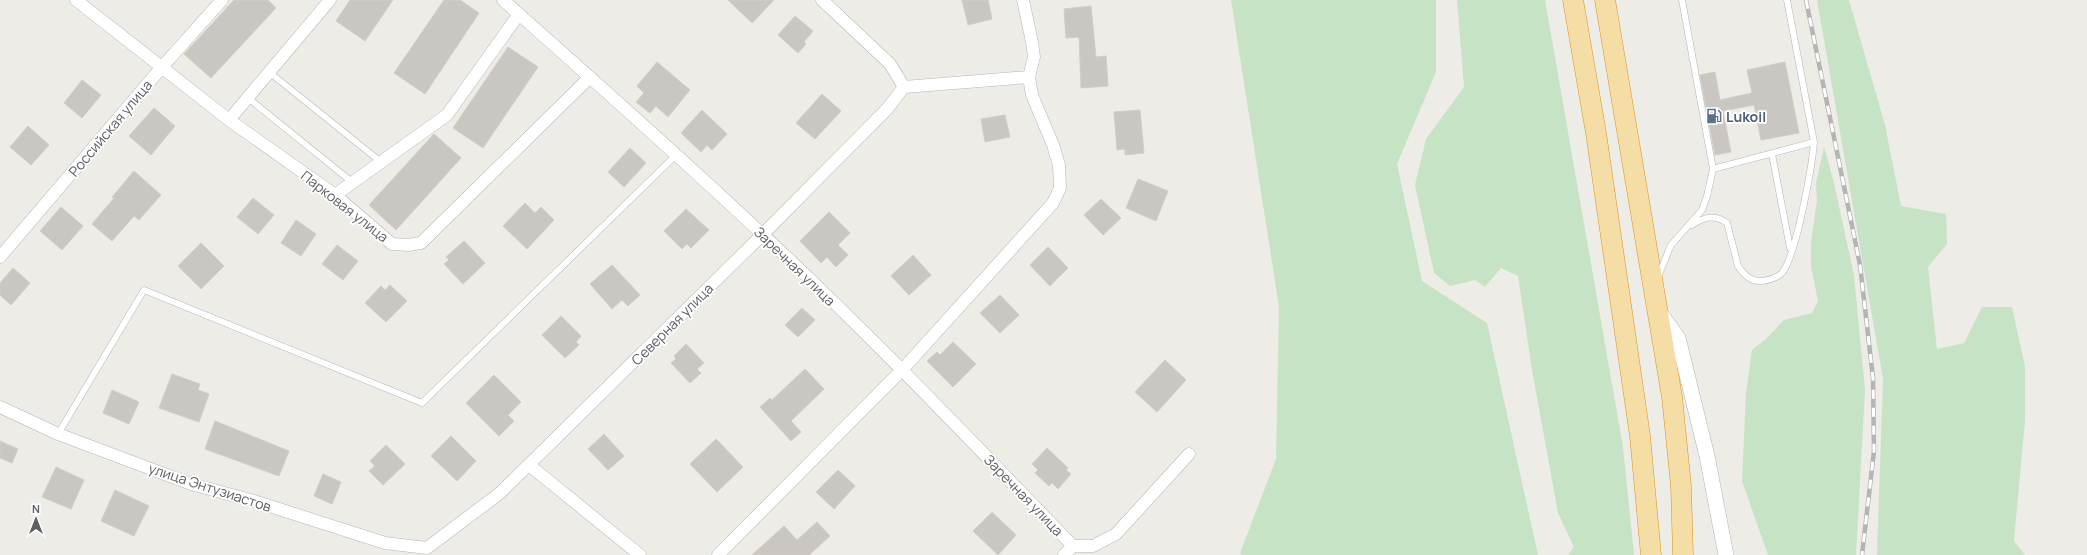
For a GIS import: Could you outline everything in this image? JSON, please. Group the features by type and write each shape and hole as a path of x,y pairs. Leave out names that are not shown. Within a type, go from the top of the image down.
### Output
{"highway":[{"path":"1573,0 1596,132 1640,436 1651,555"},
{"path":"1605,0 1676,424 1681,486 1683,555"}],"street":[{"name":"Парковая улица","path":"76,0 229,120 335,195 392,244 408,245 421,243 590,77"},
{"name":"Российская улица","path":"0,257 162,67 222,0"},
{"path":"229,120 330,0"},
{"name":"Заречная улица","path":"503,0 763,234 902,370 1073,546"},
{"path":"822,0 890,64 904,87 1029,77"},
{"path":"718,555 902,370 1053,203 1060,188 1059,165 1053,145 1032,95 1029,77 1034,58 1023,0"},
{"path":"335,195 447,115 519,14"},
{"name":"Северная улица","path":"427,548 500,493 529,465 763,234 887,109 904,87"},
{"path":"1658,311 1678,338 1707,456 1726,555"},
{"name":"улица Энтузиастов","path":"0,407 58,434 190,484 254,501 385,543 427,548"},
{"path":"1064,555 1073,546 1093,546 1116,534 1189,454"},
{"path":"529,465 640,555"}],"lane":[{"path":"1654,288 1671,245 1702,210 1707,196 1713,169 1682,0"},
{"path":"1686,229 1711,217 1717,217 1727,223 1738,266 1751,279 1761,281 1772,280 1781,275 1786,268 1812,167 1814,142 1787,0"},
{"path":"269,72 381,162"},
{"path":"248,98 352,182"},
{"path":"1713,169 1814,142"},
{"path":"1772,154 1791,252"},
{"path":"58,434 144,290 422,403 676,155"}],"green space":[{"path":"1231,0 1436,0 1436,72 1397,164 1422,281 1487,323 1538,555 1242,555 1240,553 1276,459 1279,307"},
{"path":"1457,0 1545,0 1623,447 1634,555 1568,555 1574,547 1558,513 1532,370 1518,276 1501,268 1485,287 1475,280 1450,286 1434,273 1415,185 1426,139 1464,87"},
{"path":"1817,0 1849,0 1885,125 1901,206 1946,214 1947,244 1928,267 1937,349 1964,343 1982,307 2012,307 2025,366 2025,421 2014,541 2025,555 1877,555 1883,379"},
{"path":"1824,147 1833,179 1854,275 1865,390 1856,555 1768,555 1742,481 1746,392 1752,350 1766,339 1784,320 1812,313 1818,301 1811,266 1811,242 1817,200 1816,183"}],"building":[{"path":"234,0 268,0 276,8 211,78 184,54"},
{"path":"350,0 393,0 365,41 336,21"},
{"path":"444,0 460,0 479,13 425,94 394,73"},
{"path":"728,0 774,0 752,23"},
{"path":"962,0 988,0 992,19 968,25"},
{"path":"1091,6 1096,57 1106,56 1108,86 1081,88 1079,37 1066,38 1064,9"},
{"path":"795,16 813,31 804,42 806,44 798,53 778,35"},
{"path":"508,47 538,67 483,148 453,128"},
{"path":"657,62 690,90 668,117 656,106 650,113 636,102 644,93 637,86"},
{"path":"1785,62 1799,133 1761,140 1754,105 1723,111 1731,152 1715,155 1700,75 1715,72 1720,100 1752,93 1747,70"},
{"path":"82,80 101,95 82,118 64,103"},
{"path":"822,94 841,111 815,139 796,123"},
{"path":"154,108 175,126 151,155 129,136"},
{"path":"702,110 727,134 712,150 707,145 701,152 681,133"},
{"path":"1140,110 1144,153 1125,155 1125,149 1117,150 1114,112"},
{"path":"1005,115 1010,137 985,142 981,119"},
{"path":"28,126 49,145 31,165 10,147"},
{"path":"434,134 461,158 396,230 369,205"},
{"path":"630,148 646,163 624,187 608,172"},
{"path":"134,171 161,195 139,220 134,216 112,241 92,224"},
{"path":"1138,179 1168,191 1156,221 1126,208"},
{"path":"253,198 274,215 258,234 237,217"},
{"path":"1101,199 1121,218 1103,235 1084,215"},
{"path":"525,203 535,213 541,207 554,220 527,249 503,226"},
{"path":"61,207 83,226 62,250 40,231"},
{"path":"686,209 709,230 691,248 687,244 682,249 664,231"},
{"path":"829,212 850,233 838,245 848,255 836,267 827,257 821,263 800,241"},
{"path":"296,220 316,234 301,256 281,243"},
{"path":"464,241 485,263 463,284 444,264 449,260 446,257"},
{"path":"201,243 224,266 201,289 178,266"},
{"path":"337,245 358,261 343,280 322,264"},
{"path":"1048,247 1068,268 1050,286 1030,265"},
{"path":"913,255 931,275 909,295 891,276"},
{"path":"612,265 640,295 628,306 622,300 612,309 590,284"},
{"path":"13,268 30,283 11,305 0,295 0,283"},
{"path":"390,285 407,301 386,322 365,303 381,286 385,290"},
{"path":"1000,295 1019,315 1000,333 980,313"},
{"path":"802,308 815,320 798,337 785,325"},
{"path":"561,316 581,336 576,342 579,345 565,358 542,335"},
{"path":"953,342 976,364 953,387 927,361 937,352 940,355"},
{"path":"686,344 704,363 697,369 701,373 690,383 671,363 676,359 674,356"},
{"path":"1165,360 1186,380 1157,412 1135,392"},
{"path":"805,369 824,389 791,421 801,432 791,441 760,407 770,398 772,400"},
{"path":"172,374 200,384 198,390 209,394 199,422 159,408"},
{"path":"494,375 521,402 508,415 514,421 499,436 466,403"},
{"path":"112,390 139,402 129,424 103,413"},
{"path":"215,421 289,451 279,476 205,449"},
{"path":"604,434 624,456 608,470 588,449"},
{"path":"451,436 476,461 457,481 431,456"},
{"path":"716,439 743,467 717,492 690,464"},
{"path":"0,441 18,449 12,463 0,458"},
{"path":"386,445 405,464 383,485 369,471 375,466 370,461"},
{"path":"1047,448 1068,468 1066,470 1071,474 1058,489 1052,483 1049,486 1035,473 1038,470 1032,464"},
{"path":"56,467 84,480 71,509 42,497"},
{"path":"838,470 855,486 834,509 816,492"},
{"path":"323,474 341,482 332,504 314,496"},
{"path":"115,490 149,506 134,536 101,521"},
{"path":"992,512 1016,535 998,555 973,531"},
{"path":"817,522 830,536 809,555 752,555 784,526 797,540"}],"railway":[{"path":"1806,0 1860,265 1873,378 1874,451 1862,555"}],"place":[{"name":"Lukoil","path":"1714,116"}]}
